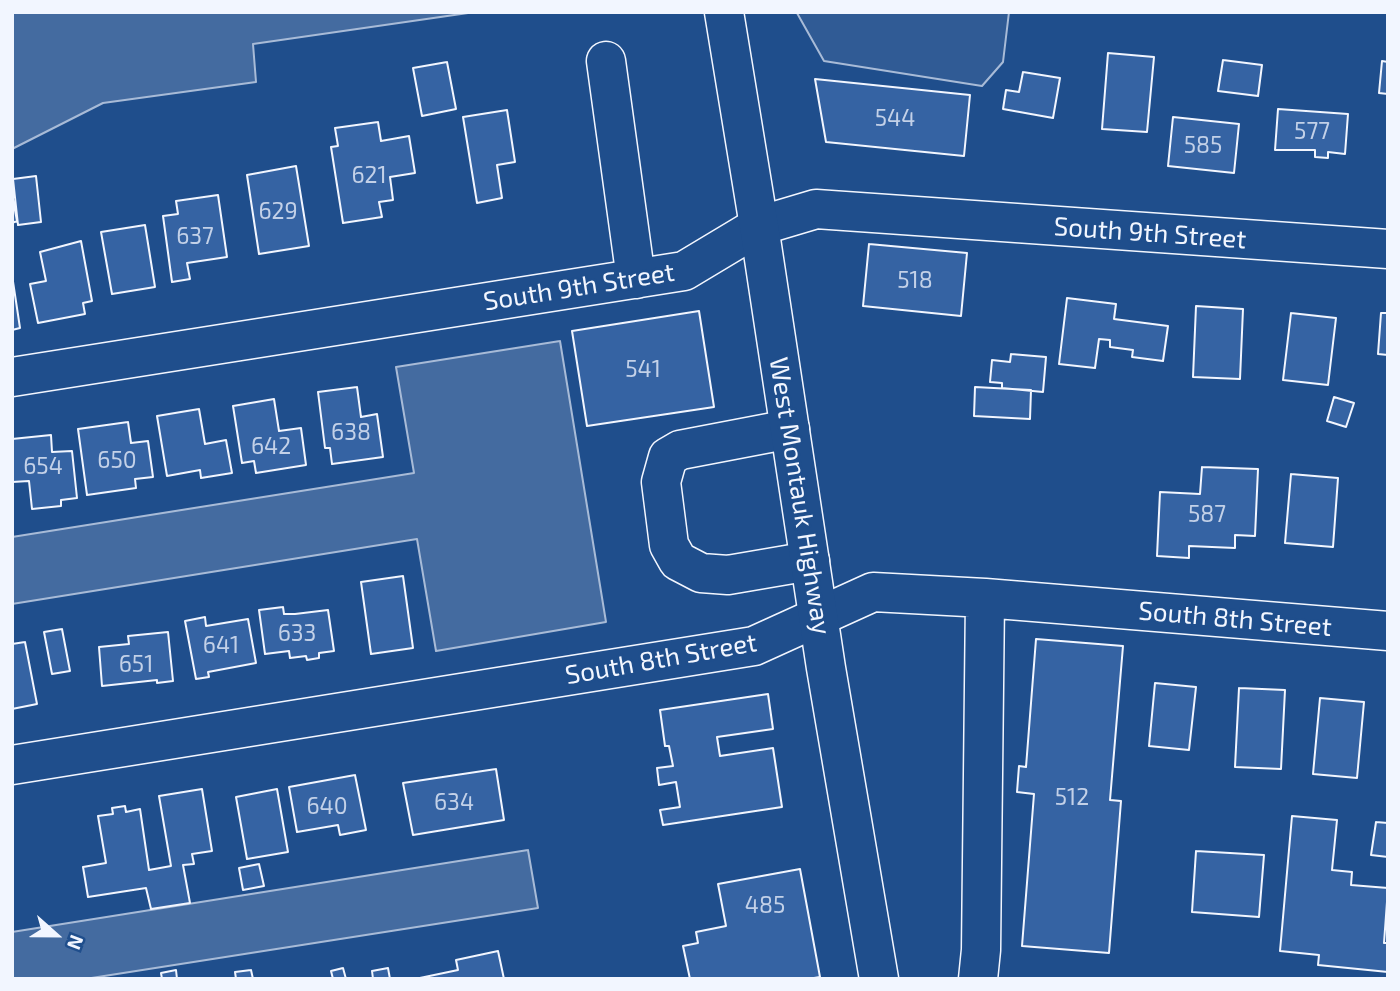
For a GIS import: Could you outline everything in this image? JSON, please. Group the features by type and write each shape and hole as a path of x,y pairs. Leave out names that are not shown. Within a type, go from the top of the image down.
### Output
{"street":[{"name":"West Montauk Highway","path":"724,12 851,818 879,979"},
{"path":"606,61 636,279"},
{"name":"South 9th Street","path":"12,377 684,271 759,226 816,209 1388,249"},
{"path":"790,429 680,450 668,457 661,482 669,545 678,561 701,573 728,575 810,561"},
{"name":"South 8th Street","path":"12,765 754,646 873,592 985,598 1388,631"},
{"path":"978,979 981,950 985,598"}],"shaded area":[{"path":"12,12 475,12 253,44 256,82 103,103 12,149"},
{"path":"1009,12 1003,62 982,86 824,61 797,13"},
{"path":"560,341 606,622 436,651 417,539 12,604 12,537 414,473 396,367"},
{"path":"528,850 538,908 85,979 12,979 12,932"}],"building":[{"path":"1108,53 1154,57 1147,132 1102,129"},
{"path":"1223,60 1262,65 1258,96 1218,91"},
{"path":"1382,61 1388,62 1388,94 1379,93"},
{"path":"447,62 456,109 422,116 413,68"},
{"path":"1023,72 1060,78 1053,118 1003,109 1006,90 1019,92"},
{"path":"815,79 970,95 964,156 826,142"},
{"path":"1278,109 1348,114 1345,154 1328,152 1328,158 1315,157 1315,150 1275,150"},
{"path":"507,110 515,162 497,165 502,198 477,203 463,117"},
{"path":"1173,117 1239,124 1234,173 1168,166"},
{"path":"378,122 381,141 409,136 415,173 390,177 393,200 379,202 382,217 343,223 331,147 338,146 335,128"},
{"path":"296,166 309,246 259,254 247,175"},
{"path":"36,176 41,222 18,225 13,179"},
{"path":"12,194 17,221 12,223"},
{"path":"218,195 227,257 187,263 190,279 172,282 163,216 178,214 176,201"},
{"path":"145,225 155,287 112,294 101,232"},
{"path":"81,241 92,301 83,303 85,314 38,323 30,284 46,281 40,252"},
{"path":"869,244 967,253 961,316 863,306"},
{"path":"12,275 20,328 12,330"},
{"path":"1067,298 1116,304 1114,319 1168,326 1163,361 1132,357 1133,350 1110,347 1110,340 1099,339 1095,368 1059,364"},
{"path":"1196,306 1243,309 1240,379 1193,377"},
{"path":"699,311 714,407 587,426 572,331"},
{"path":"1291,313 1336,318 1328,385 1283,380"},
{"path":"1381,313 1388,313 1388,355 1378,354"},
{"path":"1011,354 1046,357 1043,392 1002,388 1002,383 990,382 992,360 1010,362"},
{"path":"357,387 361,417 377,414 383,457 332,464 330,448 325,448 318,392"},
{"path":"975,387 1031,390 1030,419 974,416"},
{"path":"1334,397 1354,403 1346,427 1327,421"},
{"path":"274,399 279,431 301,428 306,465 256,473 254,461 242,463 233,406"},
{"path":"199,409 205,444 226,440 232,473 201,478 200,470 167,476 157,416"},
{"path":"128,422 131,443 148,441 153,477 135,479 136,488 87,495 78,429"},
{"path":"51,435 52,452 72,451 77,498 61,500 61,506 32,509 29,481 12,482 12,439"},
{"path":"1202,467 1258,469 1255,536 1235,535 1235,548 1189,546 1189,558 1157,556 1160,492 1200,494"},
{"path":"1291,474 1338,478 1333,547 1285,543"},
{"path":"403,576 413,648 371,654 361,582"},
{"path":"283,607 284,614 328,610 334,651 319,653 319,658 307,660 306,656 290,658 289,651 265,654 259,610"},
{"path":"205,617 206,626 248,619 256,663 208,672 209,677 196,679 185,621"},
{"path":"62,629 70,671 52,674 44,632"},
{"path":"168,632 173,681 157,683 157,680 102,686 99,647 129,644 128,636"},
{"path":"1036,639 1123,646 1110,800 1121,801 1109,953 1022,946 1034,794 1017,792 1019,766 1026,767"},
{"path":"25,642 37,704 12,709 12,644"},
{"path":"1155,683 1196,687 1189,750 1149,746"},
{"path":"1239,688 1285,690 1281,769 1235,767"},
{"path":"768,694 773,729 717,737 720,756 773,748 782,807 663,825 660,810 680,807 676,782 659,785 657,768 673,766 669,746 665,746 660,710"},
{"path":"1320,698 1364,702 1357,778 1313,774"},
{"path":"496,769 504,820 413,835 403,783"},
{"path":"355,775 366,830 340,835 338,825 297,832 289,787"},
{"path":"202,789 212,851 192,854 194,864 183,865 190,903 151,909 146,888 88,897 83,867 106,863 98,816 113,814 112,808 125,806 126,812 140,809 149,870 171,866 159,796"},
{"path":"277,789 288,852 247,859 236,797"},
{"path":"1292,816 1337,820 1332,870 1352,872 1351,885 1388,888 1384,943 1388,943 1388,972 1318,965 1319,955 1280,951"},
{"path":"1376,822 1388,823 1388,857 1371,855"},
{"path":"1196,851 1264,855 1259,917 1192,912"},
{"path":"259,864 264,886 243,890 239,868"},
{"path":"800,869 820,977 690,979 683,946 698,943 696,932 726,926 718,884"},
{"path":"498,951 504,979 415,979 458,970 456,960"},
{"path":"343,968 346,979 333,979 331,971"},
{"path":"388,968 390,979 373,979 372,971"},
{"path":"176,970 177,979 162,979 161,973"},
{"path":"251,970 253,979 236,979 235,972"}]}
